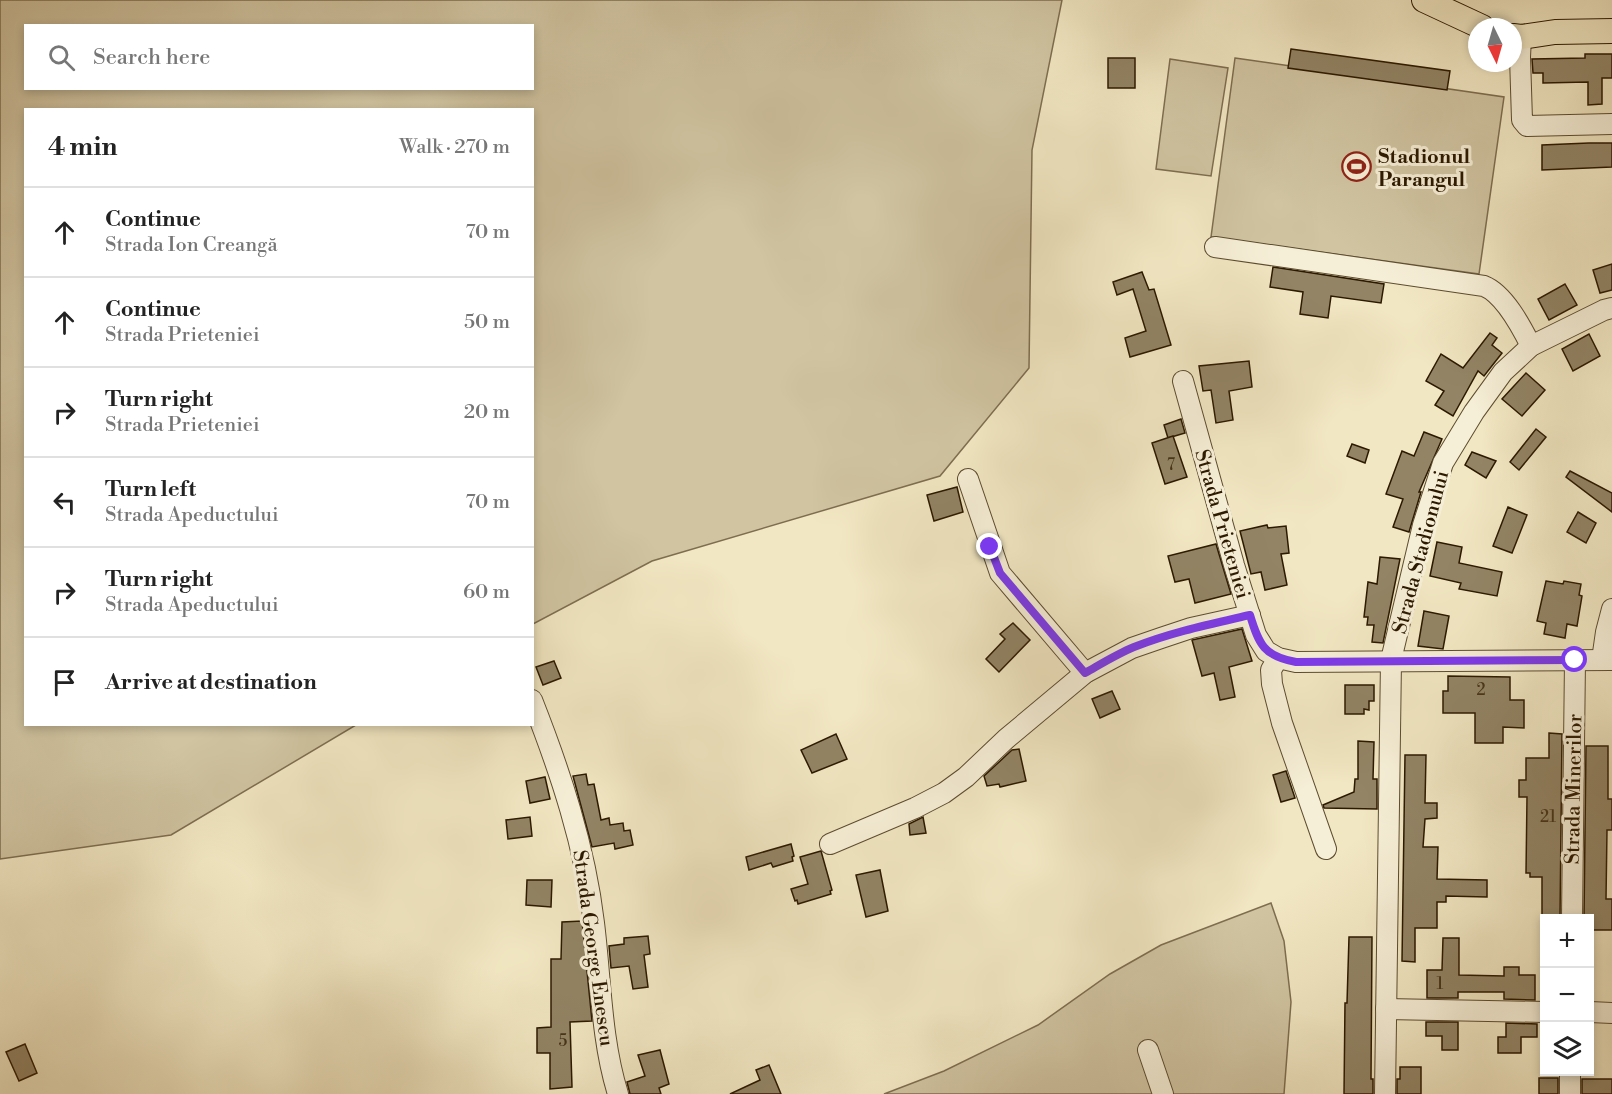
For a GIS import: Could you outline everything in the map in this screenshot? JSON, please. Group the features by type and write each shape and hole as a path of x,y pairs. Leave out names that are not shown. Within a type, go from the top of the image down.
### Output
{"main road":[{"path":"1424,0 1468,20"},
{"path":"1522,35 1555,32 1612,31"}],"street":[{"path":"1519,72 1522,120 1530,126 1612,124"},
{"path":"1215,247 1484,286 1494,290 1516,320 1531,346"},
{"name":"Strada Stadionului","path":"1384,1094 1391,660 1423,525 1443,463 1474,412 1503,372 1531,346 1612,308"},
{"name":"Strada Prieteniei","path":"1183,381 1233,565 1256,635 1266,651 1278,658"},
{"path":"968,479 1000,573 1085,673"},
{"path":"1326,849 1282,723 1272,684 1271,670 1278,658 1296,662 1607,660 1606,632 1612,609"},
{"path":"830,844 915,808 944,793 966,777 1006,739 1085,673 1132,648 1191,628 1250,615"},
{"name":"Strada Minerilor","path":"1572,914 1575,660"},
{"name":"Strada George Enescu","path":"534,706 573,817 594,923 597,969 611,1071 618,1094"},
{"path":"1386,1009 1540,1012"},
{"path":"1594,1012 1612,1013"},
{"path":"1148,1050 1162,1094"},
{"path":"1570,1076 1570,1094"}],"shaded area":[{"path":"0,0 1062,0 1032,150 1029,368 940,476 652,561 534,623 534,108 24,108 24,726 354,726 171,835 0,859"},
{"name":"Stadionul Parangul","path":"1235,58 1504,97 1479,274 1211,237"},
{"path":"1170,59 1228,68 1211,176 1156,169"},
{"path":"1271,903 1284,941 1291,1002 1284,1094 884,1094 944,1071 1038,1025 1110,974 1161,945"}],"building":[{"path":"1291,49 1450,71 1447,90 1288,68"},
{"path":"1585,54 1612,54 1612,78 1602,78 1602,104 1588,105 1588,82 1543,83 1543,73 1533,73 1532,59 1585,58"},
{"path":"1108,58 1135,58 1135,88 1108,88"},
{"path":"1612,143 1612,167 1542,170 1542,145"},
{"path":"1612,264 1612,290 1600,293 1593,270"},
{"path":"1273,267 1384,284 1381,303 1331,296 1328,318 1300,314 1303,292 1270,287"},
{"path":"1142,272 1149,290 1154,289 1171,345 1130,357 1125,338 1146,331 1133,289 1117,295 1113,282"},
{"path":"1565,284 1577,305 1549,320 1538,299"},
{"path":"1490,333 1497,338 1492,345 1502,353 1484,376 1478,371 1453,416 1435,405 1444,391 1426,381 1441,354 1463,368"},
{"path":"1589,334 1600,356 1573,371 1562,349"},
{"path":"1249,361 1252,387 1229,391 1233,420 1216,423 1211,390 1203,391 1199,366"},
{"path":"1526,373 1545,390 1522,416 1502,399"},
{"path":"1181,419 1185,433 1168,438 1164,425"},
{"path":"1536,429 1546,437 1519,470 1510,462"},
{"path":"1424,432 1442,439 1419,492 1421,492 1409,532 1393,527 1403,499 1386,494 1402,451 1414,456"},
{"path":"1173,436 1187,477 1165,484 1152,443"},
{"path":"1352,444 1369,450 1365,463 1347,456"},
{"path":"1472,452 1496,461 1486,478 1465,465"},
{"path":"1570,471 1612,493 1612,512 1566,477"},
{"path":"957,487 963,512 934,521 927,495"},
{"path":"1508,507 1527,515 1512,553 1493,546"},
{"path":"1578,512 1596,523 1586,543 1567,532"},
{"path":"1267,525 1268,528 1286,526 1289,553 1281,554 1287,585 1265,590 1261,572 1251,574 1240,531"},
{"path":"1437,542 1462,547 1459,563 1502,572 1497,596 1459,589 1461,583 1430,576"},
{"path":"1216,544 1231,594 1195,603 1189,579 1175,582 1168,556"},
{"path":"1380,557 1400,559 1383,643 1372,642 1374,625 1367,625 1368,617 1364,617 1368,582 1377,584"},
{"path":"1546,581 1581,584 1579,595 1582,596 1577,626 1567,624 1565,638 1544,634 1546,623 1537,621"},
{"path":"1424,611 1449,616 1443,649 1418,646"},
{"path":"1013,623 1030,640 999,672 986,659 1005,639 1000,634"},
{"path":"1242,629 1252,661 1229,667 1235,697 1220,700 1214,673 1202,676 1192,640"},
{"path":"554,661 561,678 543,685 536,667"},
{"path":"1448,676 1510,677 1510,700 1524,700 1524,728 1503,727 1503,743 1475,743 1475,713 1443,713 1443,691 1448,691"},
{"path":"1345,685 1374,685 1374,701 1369,701 1369,710 1364,709 1364,714 1345,714"},
{"path":"1112,691 1120,709 1100,718 1092,699"},
{"path":"1549,733 1562,734 1560,914 1542,914 1542,877 1530,877 1530,873 1526,873 1527,797 1519,797 1519,780 1526,780 1526,758 1549,758"},
{"path":"836,734 847,759 812,773 801,750"},
{"path":"1358,741 1374,742 1373,779 1377,779 1377,809 1324,808 1323,805 1354,792 1355,779 1358,779"},
{"path":"1586,746 1608,746 1608,799 1612,799 1612,830 1607,830 1606,899 1612,899 1612,930 1594,930 1594,914 1584,914"},
{"path":"1019,749 1026,781 1000,787 999,784 987,786 984,776 1012,750"},
{"path":"1405,755 1426,755 1425,803 1437,803 1437,818 1425,819 1423,847 1438,847 1437,879 1487,880 1487,897 1446,896 1446,902 1437,902 1437,928 1415,928 1415,962 1402,961"},
{"path":"1286,771 1295,798 1281,802 1273,775"},
{"path":"586,774 588,785 594,784 601,820 609,818 610,825 623,823 624,831 630,830 633,845 615,849 614,843 592,847 573,776"},
{"path":"545,777 550,799 530,803 526,781"},
{"path":"530,817 532,836 508,839 506,820"},
{"path":"923,817 926,833 910,835 909,824"},
{"path":"791,844 793,861 773,867 771,863 749,870 746,857"},
{"path":"821,851 832,890 831,894 798,904 791,889 808,884 800,857"},
{"path":"880,870 888,911 866,917 856,875"},
{"path":"527,880 552,880 551,907 526,905"},
{"path":"582,921 592,1021 570,1022 572,1087 550,1089 550,1053 537,1053 537,1028 551,1027 551,959 561,959 562,922"},
{"path":"648,936 650,954 644,955 648,987 633,989 629,966 611,968 609,946 624,944 624,938"},
{"path":"1349,937 1372,937 1371,1079 1373,1079 1373,1094 1344,1094 1345,1003 1347,1003"},
{"path":"1443,938 1459,938 1459,975 1504,976 1504,967 1519,967 1519,975 1535,975 1535,1000 1504,999 1504,992 1458,992 1458,998 1427,998 1427,970 1442,970"},
{"path":"1426,1022 1458,1022 1458,1050 1442,1050 1442,1036 1426,1036"},
{"path":"1506,1023 1537,1024 1537,1037 1521,1037 1521,1053 1498,1053 1498,1037 1506,1037"},
{"path":"25,1044 37,1073 19,1081 6,1052"},
{"path":"660,1050 669,1084 659,1088 661,1094 630,1094 627,1082 645,1076 638,1055"},
{"path":"769,1065 781,1094 730,1094 760,1080 756,1070"},
{"path":"1400,1067 1421,1067 1421,1094 1397,1094"},
{"path":"1539,1078 1558,1078 1558,1094 1539,1094"},
{"path":"1582,1079 1612,1079 1612,1094 1582,1094"}],"place":[{"name":"Stadionul Parangul","path":"1357,167"}],"route":[{"path":"990,547 1000,573 1085,673 1132,648 1191,628 1250,615 1256,635 1266,651 1278,658 1296,662 1575,660"}]}
